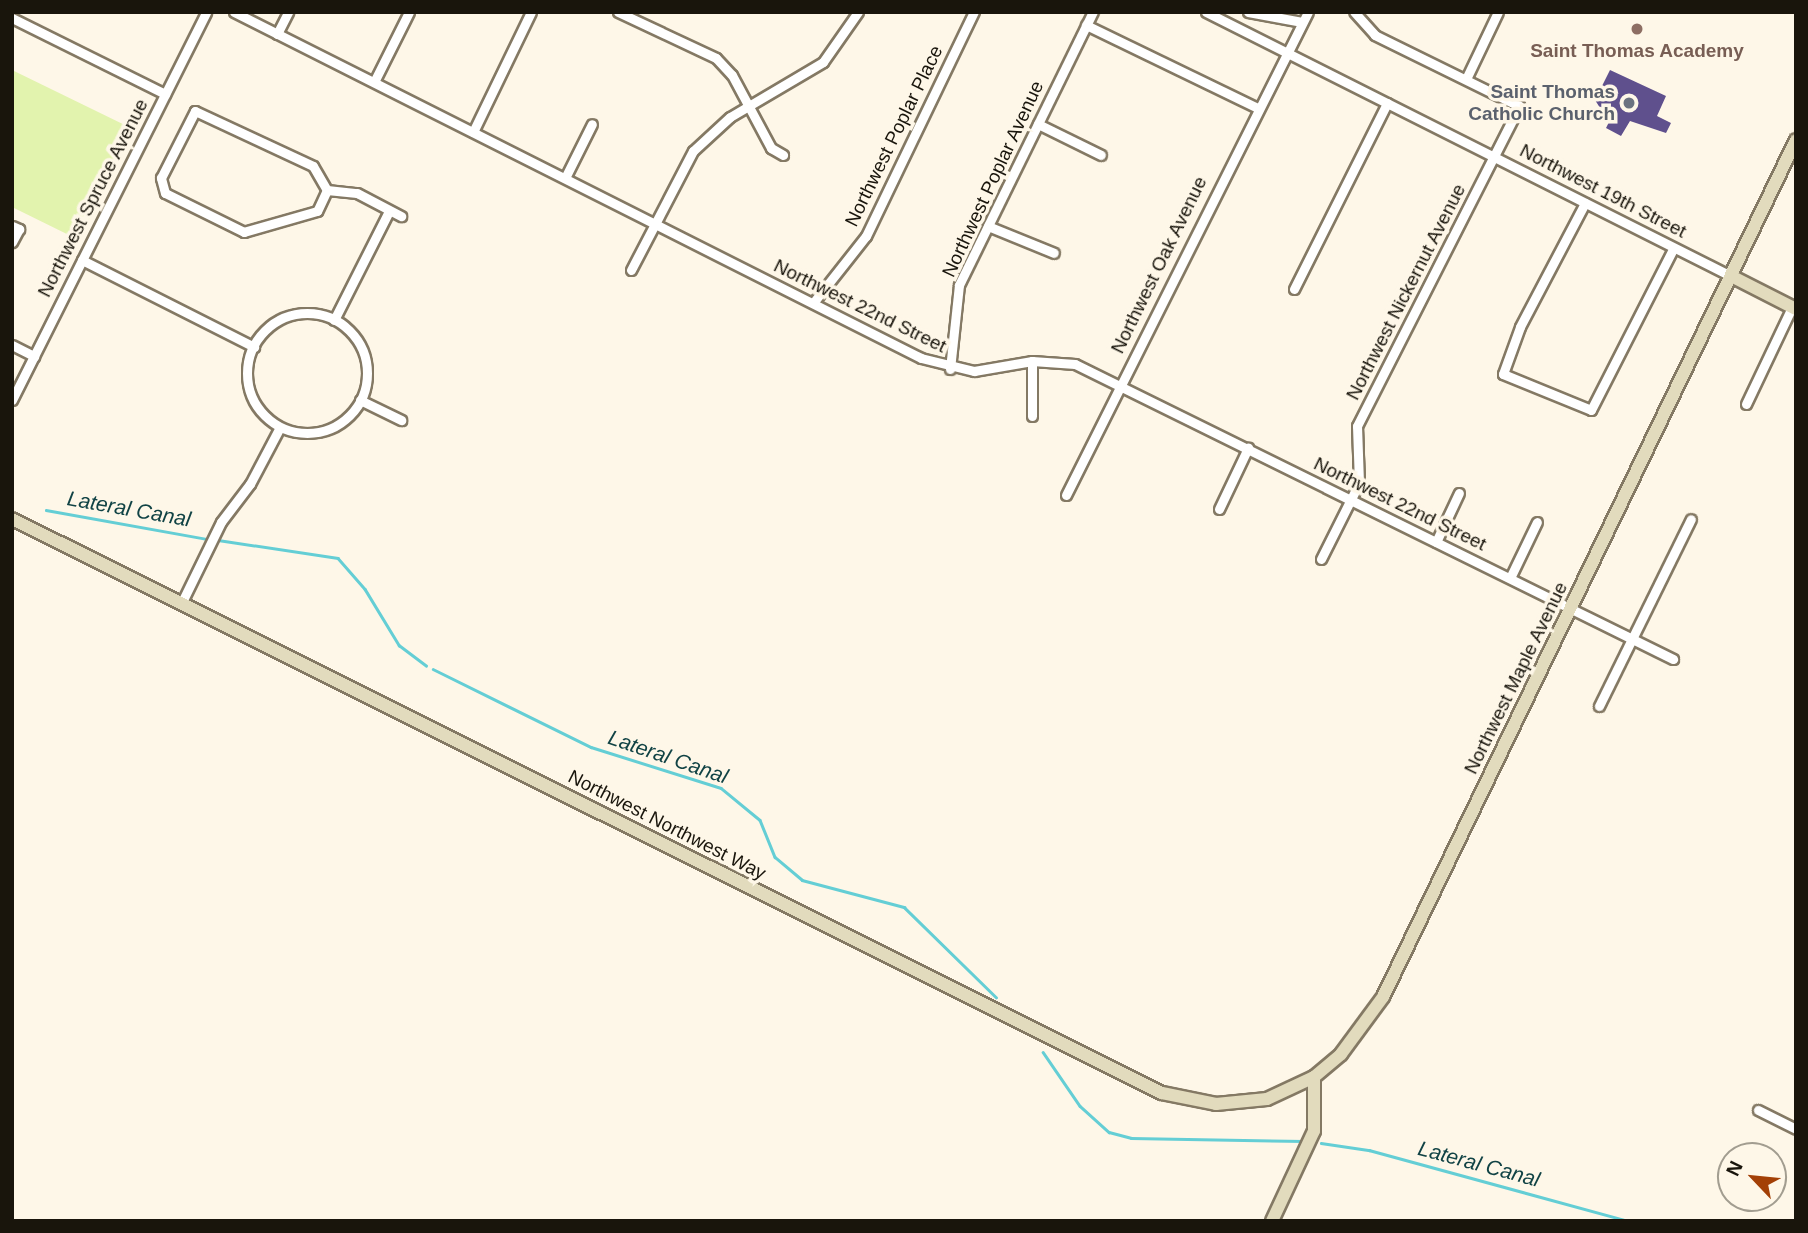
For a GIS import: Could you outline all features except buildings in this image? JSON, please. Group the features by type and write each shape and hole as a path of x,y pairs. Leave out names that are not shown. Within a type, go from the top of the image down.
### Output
{"street":[{"name":"Northwest Spruce Avenue","path":"12,400 206,12"},
{"name":"Northwest 22nd Street","path":"234,12 950,369 974,371 1032,361 1075,364 1121,384 1673,659"},
{"path":"277,34 288,12"},
{"path":"374,82 409,12"},
{"path":"472,132 531,12"},
{"path":"618,12 716,58 750,106 771,148 783,155"},
{"path":"631,270 653,223 693,151 730,117 823,62 858,12"},
{"name":"Northwest Poplar Place","path":"813,303 866,236 974,12"},
{"name":"Northwest Poplar Avenue","path":"950,369 959,285 1093,12"},
{"name":"Northwest 19th Street","path":"1206,12 1794,308"},
{"path":"1248,12 1302,22"},
{"name":"Northwest Oak Avenue","path":"1066,495 1256,107 1288,53 1308,12"},
{"path":"1354,12 1375,34 1466,79 1498,12"},
{"path":"12,18 165,94"},
{"path":"1086,25 1256,107"},
{"name":"Northwest Nickernut Avenue","path":"1321,559 1359,483 1357,426 1519,106 1466,79"},
{"path":"1294,289 1387,103"},
{"path":"201,111 313,166 327,190 317,211 309,216 244,232 165,193 160,183 191,118 201,111"},
{"path":"565,178 592,124"},
{"path":"1038,124 1101,155"},
{"name":"Northwest Maple Avenue","path":"1314,1077 1364,1030 1383,998 1796,140"},
{"path":"327,190 357,193 401,216"},
{"path":"1585,203 1520,327 1503,374 1591,410 1673,249"},
{"path":"334,320 389,211"},
{"path":"988,226 1054,253"},
{"path":"12,242 16,227"},
{"path":"82,260 254,347"},
{"path":"1746,404 1794,308"},
{"path":"302,313 334,320 362,348 367,366 360,400 343,422 325,431 304,434 280,427 254,401 247,382 254,347 284,317 302,313"},
{"path":"12,345 34,356"},
{"path":"1032,361 1032,416"},
{"path":"360,400 401,420"},
{"path":"181,604 220,523 250,484 280,427"},
{"path":"1219,509 1248,448"},
{"path":"1436,541 1459,493"},
{"name":"Northwest Northwest Way","path":"12,519 1162,1093 1188,1101 1240,1104 1267,1099 1314,1077"},
{"path":"1599,706 1690,519"},
{"path":"1510,578 1536,522"},
{"path":"1272,1221 1314,1132 1314,1077"},
{"path":"1758,1110 1796,1129"}],"green space":[{"path":"12,70 133,129 79,240 12,207"}],"waterway":[{"name":"Lateral Canal","path":"46,510 207,539"},
{"name":"Lateral Canal","path":"218,540 338,558 365,589 399,645 426,665"},
{"name":"Lateral Canal","path":"433,669 591,747 721,788 760,820 775,857 802,880 904,907 996,997"},
{"name":"Lateral Canal","path":"1043,1052 1080,1106 1109,1132 1131,1138 1304,1141"},
{"name":"Lateral Canal","path":"1321,1143 1369,1150 1628,1221"}],"place":[{"name":"Saint Thomas Academy","path":"1637,29"},
{"name":"Saint Thomas Catholic Church","path":"1629,103"}]}
